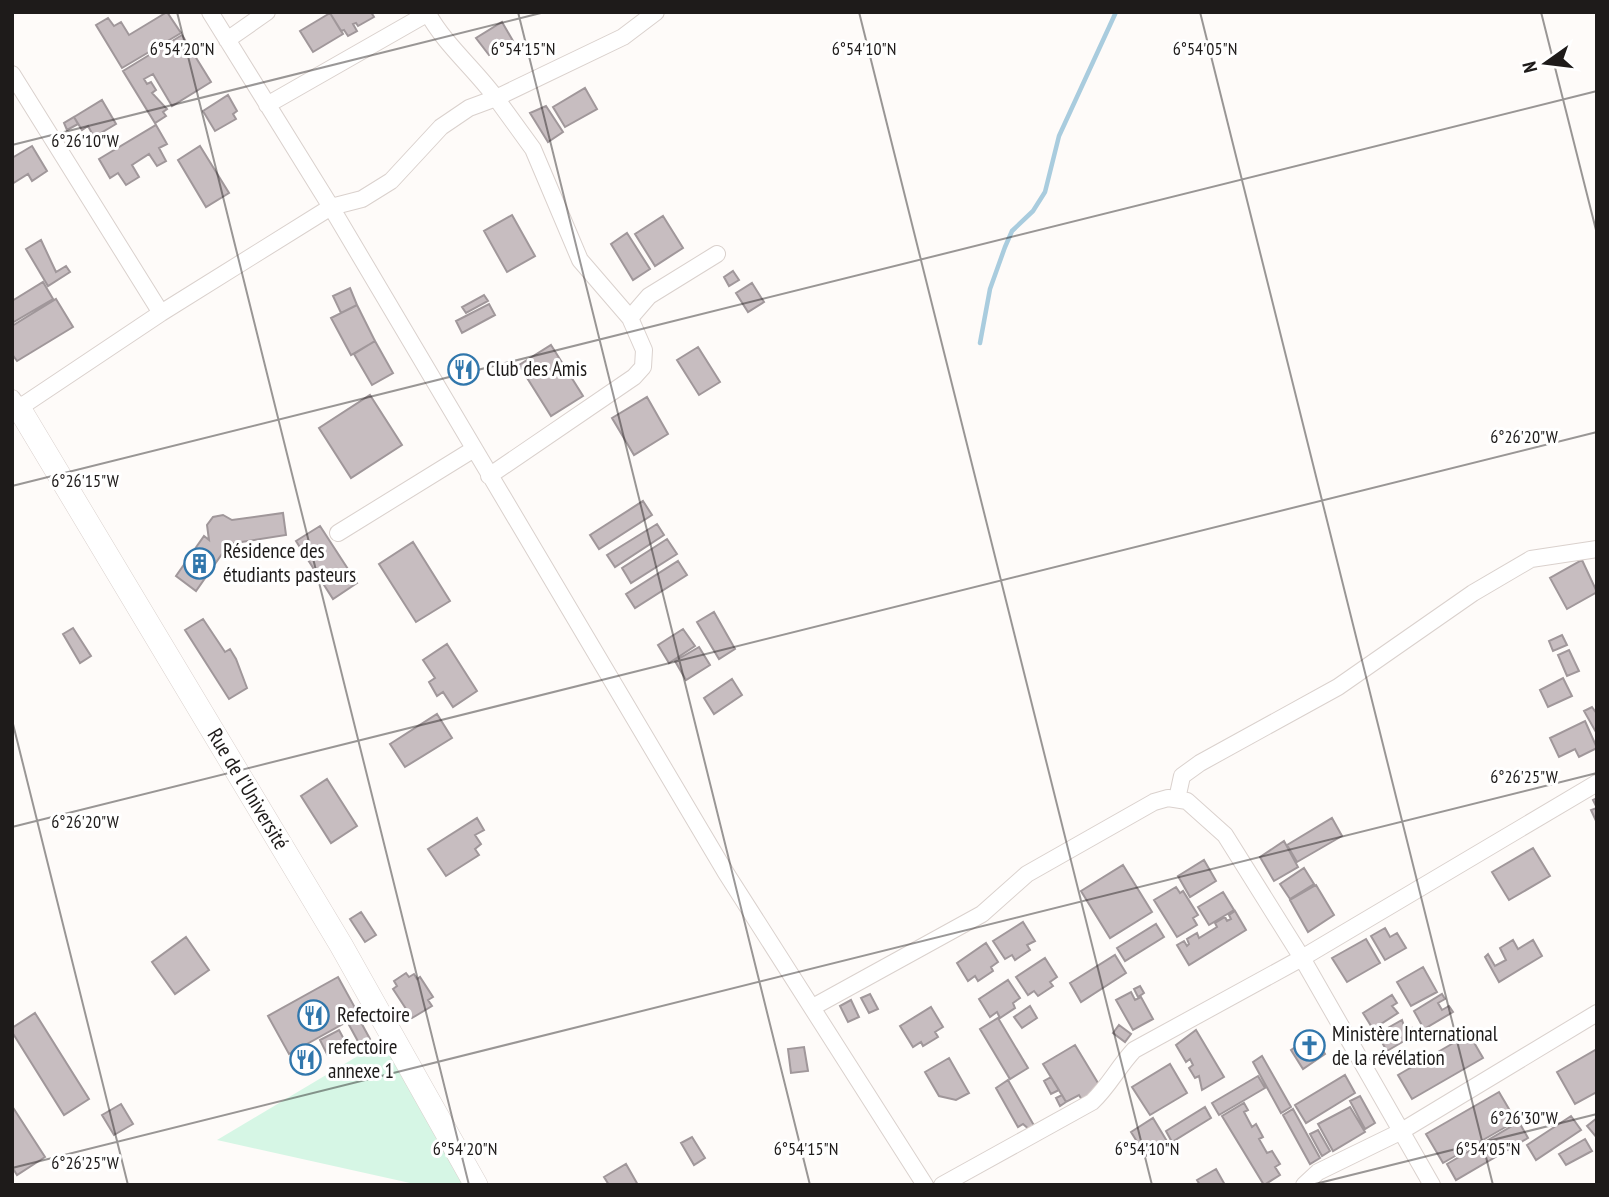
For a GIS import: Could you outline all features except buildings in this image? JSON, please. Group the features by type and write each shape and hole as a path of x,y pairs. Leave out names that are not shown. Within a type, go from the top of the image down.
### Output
{"street":[{"path":"210,12 331,207 726,873 925,1185"},
{"path":"227,40 267,12"},
{"path":"15,403 331,207 362,199 391,181 442,127 470,108 623,37 656,12"},
{"path":"267,105 428,13 442,38 473,67 533,149 580,260 630,318 644,349 643,368 634,377 489,476"},
{"path":"12,74 162,313"},
{"path":"630,318 649,296 718,254"},
{"name":"Rue de l'Université","path":"15,403 341,945 476,1185"},
{"path":"338,533 474,450"},
{"path":"1177,799 1182,776 1199,763 1338,687 1473,593 1531,559 1597,549"},
{"path":"942,1185 1092,1102 1110,1085 1120,1064 1134,1050 1302,958 1597,783"},
{"path":"813,1007 982,914 1038,868 1154,802 1177,799 1187,801 1225,835 1302,958 1432,1185"},
{"path":"1304,1185 1318,1172 1400,1132 1597,1013"}],"green space":[{"path":"383,1041 461,1174 462,1185 419,1185 217,1140"}],"waterway":[{"path":"980,343 990,289 1005,247 1012,231 1033,211 1045,192 1059,136 1116,12"}],"place":[{"name":"Club des Amis","path":"463,369"},
{"name":"Résidence des étudiants pasteurs","path":"200,563"},
{"name":"Refectoire","path":"314,1015"},
{"name":"Ministère International de la révélation","path":"1309,1046"},
{"name":"refectoire annexe 1","path":"305,1059"}]}
